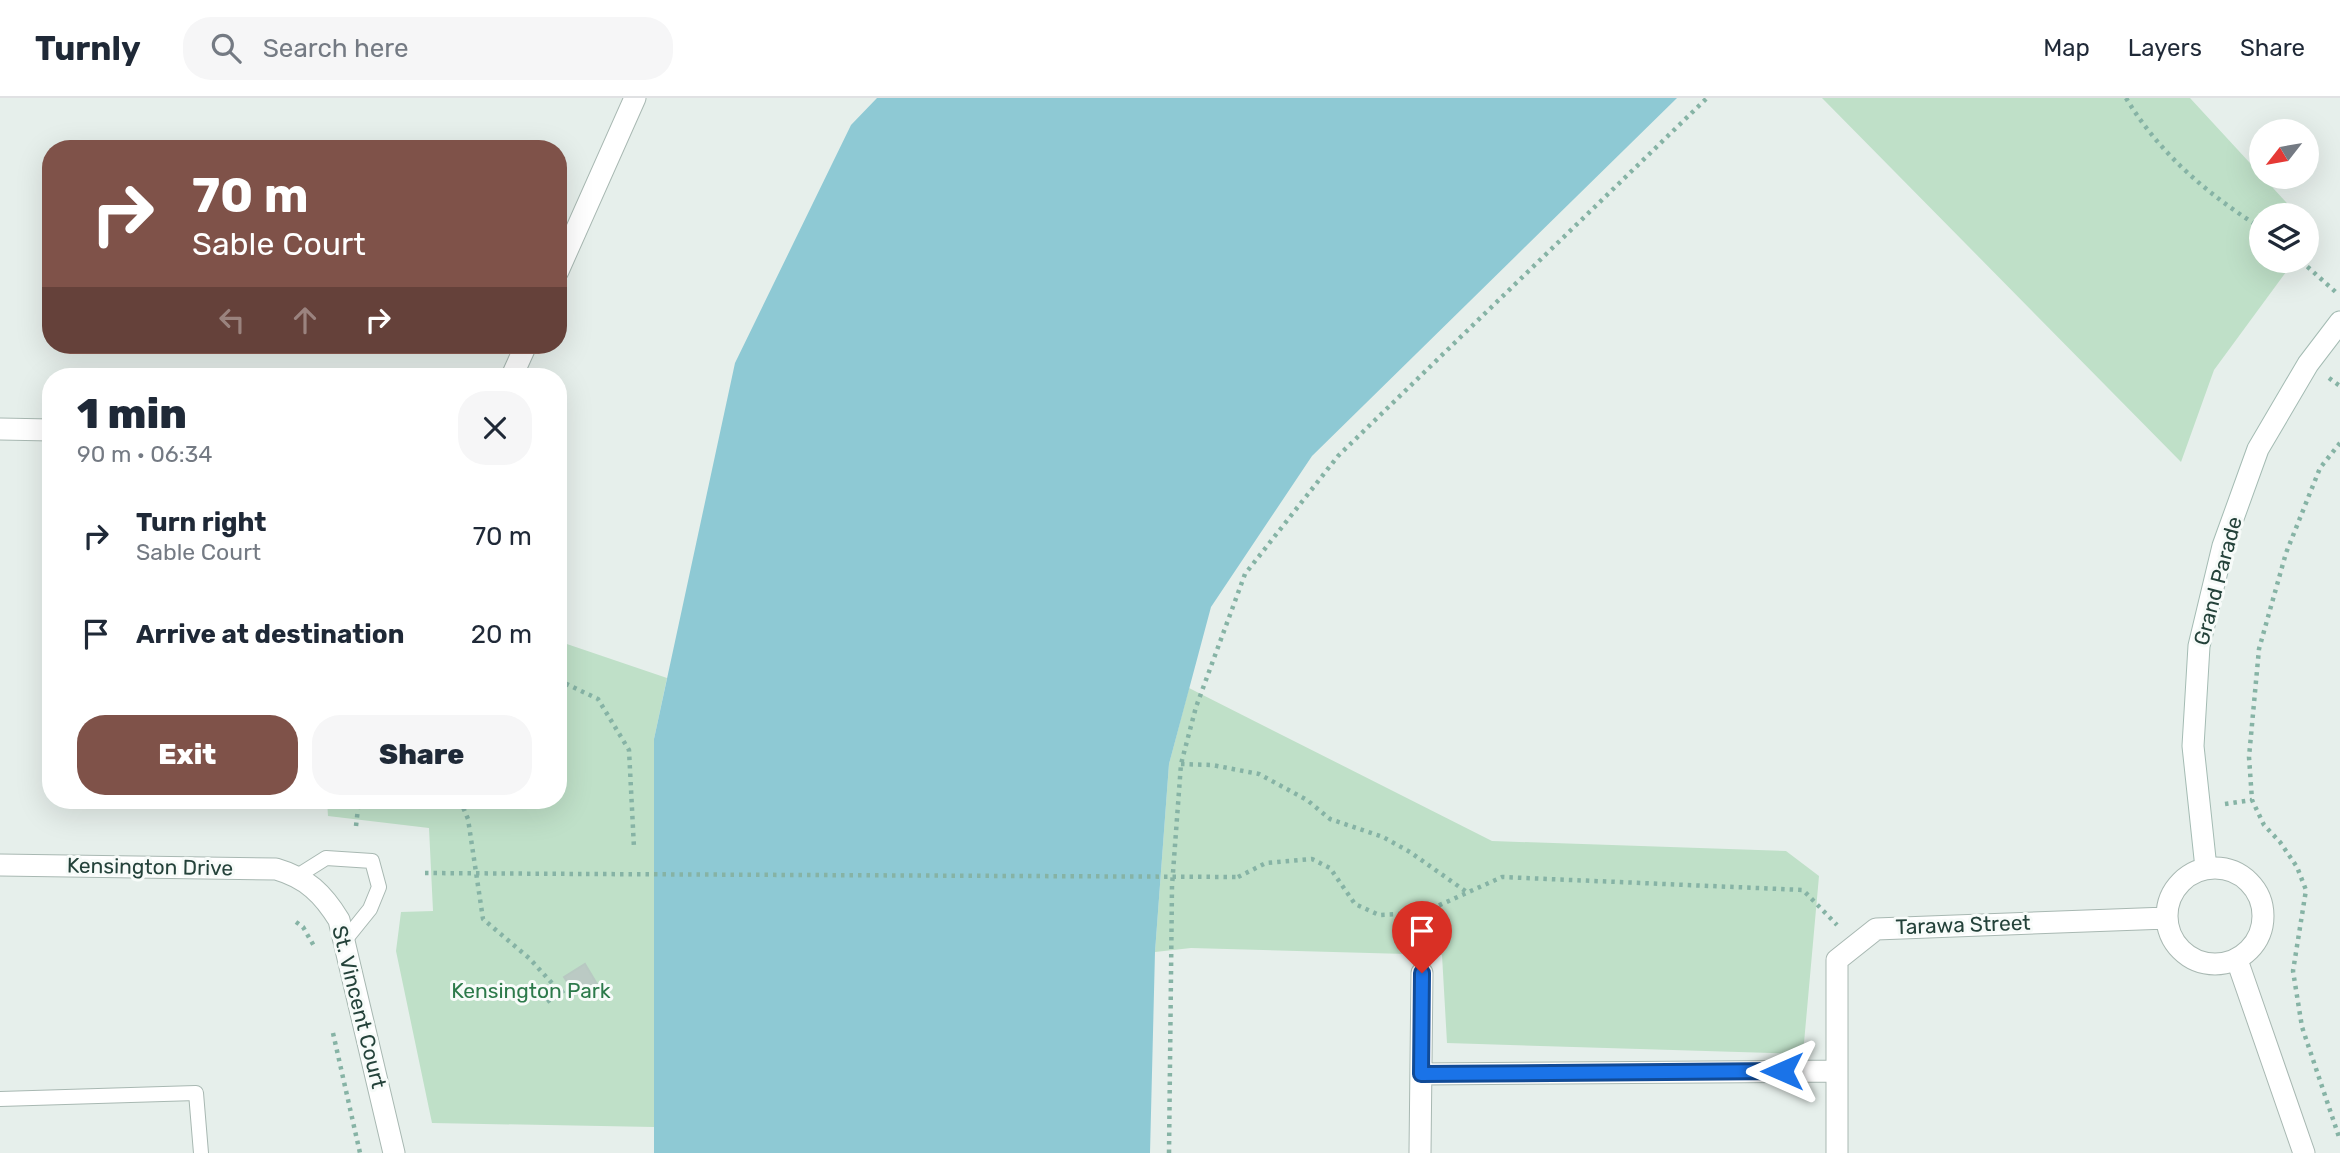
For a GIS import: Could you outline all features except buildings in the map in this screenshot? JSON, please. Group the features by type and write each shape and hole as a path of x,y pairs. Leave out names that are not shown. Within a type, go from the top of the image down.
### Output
{"street":[{"path":"567,251 635,98"},
{"name":"Grand Parade","path":"2206,868 2193,746 2199,646 2223,545 2258,449 2308,364 2340,322"},
{"path":"0,429 42,430"},
{"name":"Kensington Drive","path":"0,865 276,869 299,876"},
{"path":"2222,867 2236,872 2259,893 2264,908 2264,924 2259,938 2249,951 2236,960 2222,964 2205,964 2190,958 2178,947 2170,933 2167,918 2173,891 2193,872 2206,868 2222,867"},
{"name":"St. Vincent Court","path":"299,876 324,897 339,920 394,1153"},
{"name":"Tarawa Street","path":"1854,944 1876,929 2167,918"},
{"path":"1837,1153 1837,960 1854,944"},
{"path":"2236,960 2304,1153"},
{"path":"1420,1153 1422,973"},
{"path":"1421,1074 1837,1071"}],"lane":[{"path":"299,876 326,858 372,862 379,887 370,909 345,940"},
{"path":"0,1099 196,1093 201,1153"}],"path":[{"path":"1169,1153 1172,887 1181,764 1196,707 1245,574 1338,456 1707,98"},
{"path":"2126,98 2144,128 2163,149 2232,210 2249,221"},
{"path":"2315,273 2340,295"},
{"path":"2340,443 2320,468 2283,565 2259,649 2249,757 2252,800 2264,825 2297,867 2306,890 2293,971 2302,1027 2340,1140"},
{"path":"567,684 598,699 629,750 634,848"},
{"path":"1181,764 1259,774 1307,800 1330,820 1382,837 1410,852 1468,892"},
{"path":"356,826 358,809"},
{"path":"464,809 468,819 483,919 530,959 560,992"},
{"path":"425,873 1238,877 1266,863 1312,859 1330,868 1355,904 1379,915 1422,913 1502,877 1803,890 1854,944"},
{"path":"296,922 303,927 313,944 316,957"},
{"path":"547,1002 570,986"},
{"path":"331,1022 360,1153"}],"green space":[{"path":"1822,98 2190,98 2249,162 2249,189 2274,189 2287,203 2249,203 2249,273 2285,273 2214,370 2181,462"},
{"name":"Kensington Park","path":"567,644 667,678 654,739 654,1127 432,1123 396,951 401,912 433,911 429,828 328,816 328,809 567,809"},
{"path":"1189,688 1492,841 1786,851 1819,876 1803,1054 1447,1043 1442,955 1191,948 1155,952 1169,764"}],"water":[{"path":"877,98 1677,98 1312,456 1211,607 1169,764 1155,952 1150,1153 654,1153 654,739 735,363 851,125"}],"route":[{"path":"1422,973 1421,1074 1782,1071"}]}
